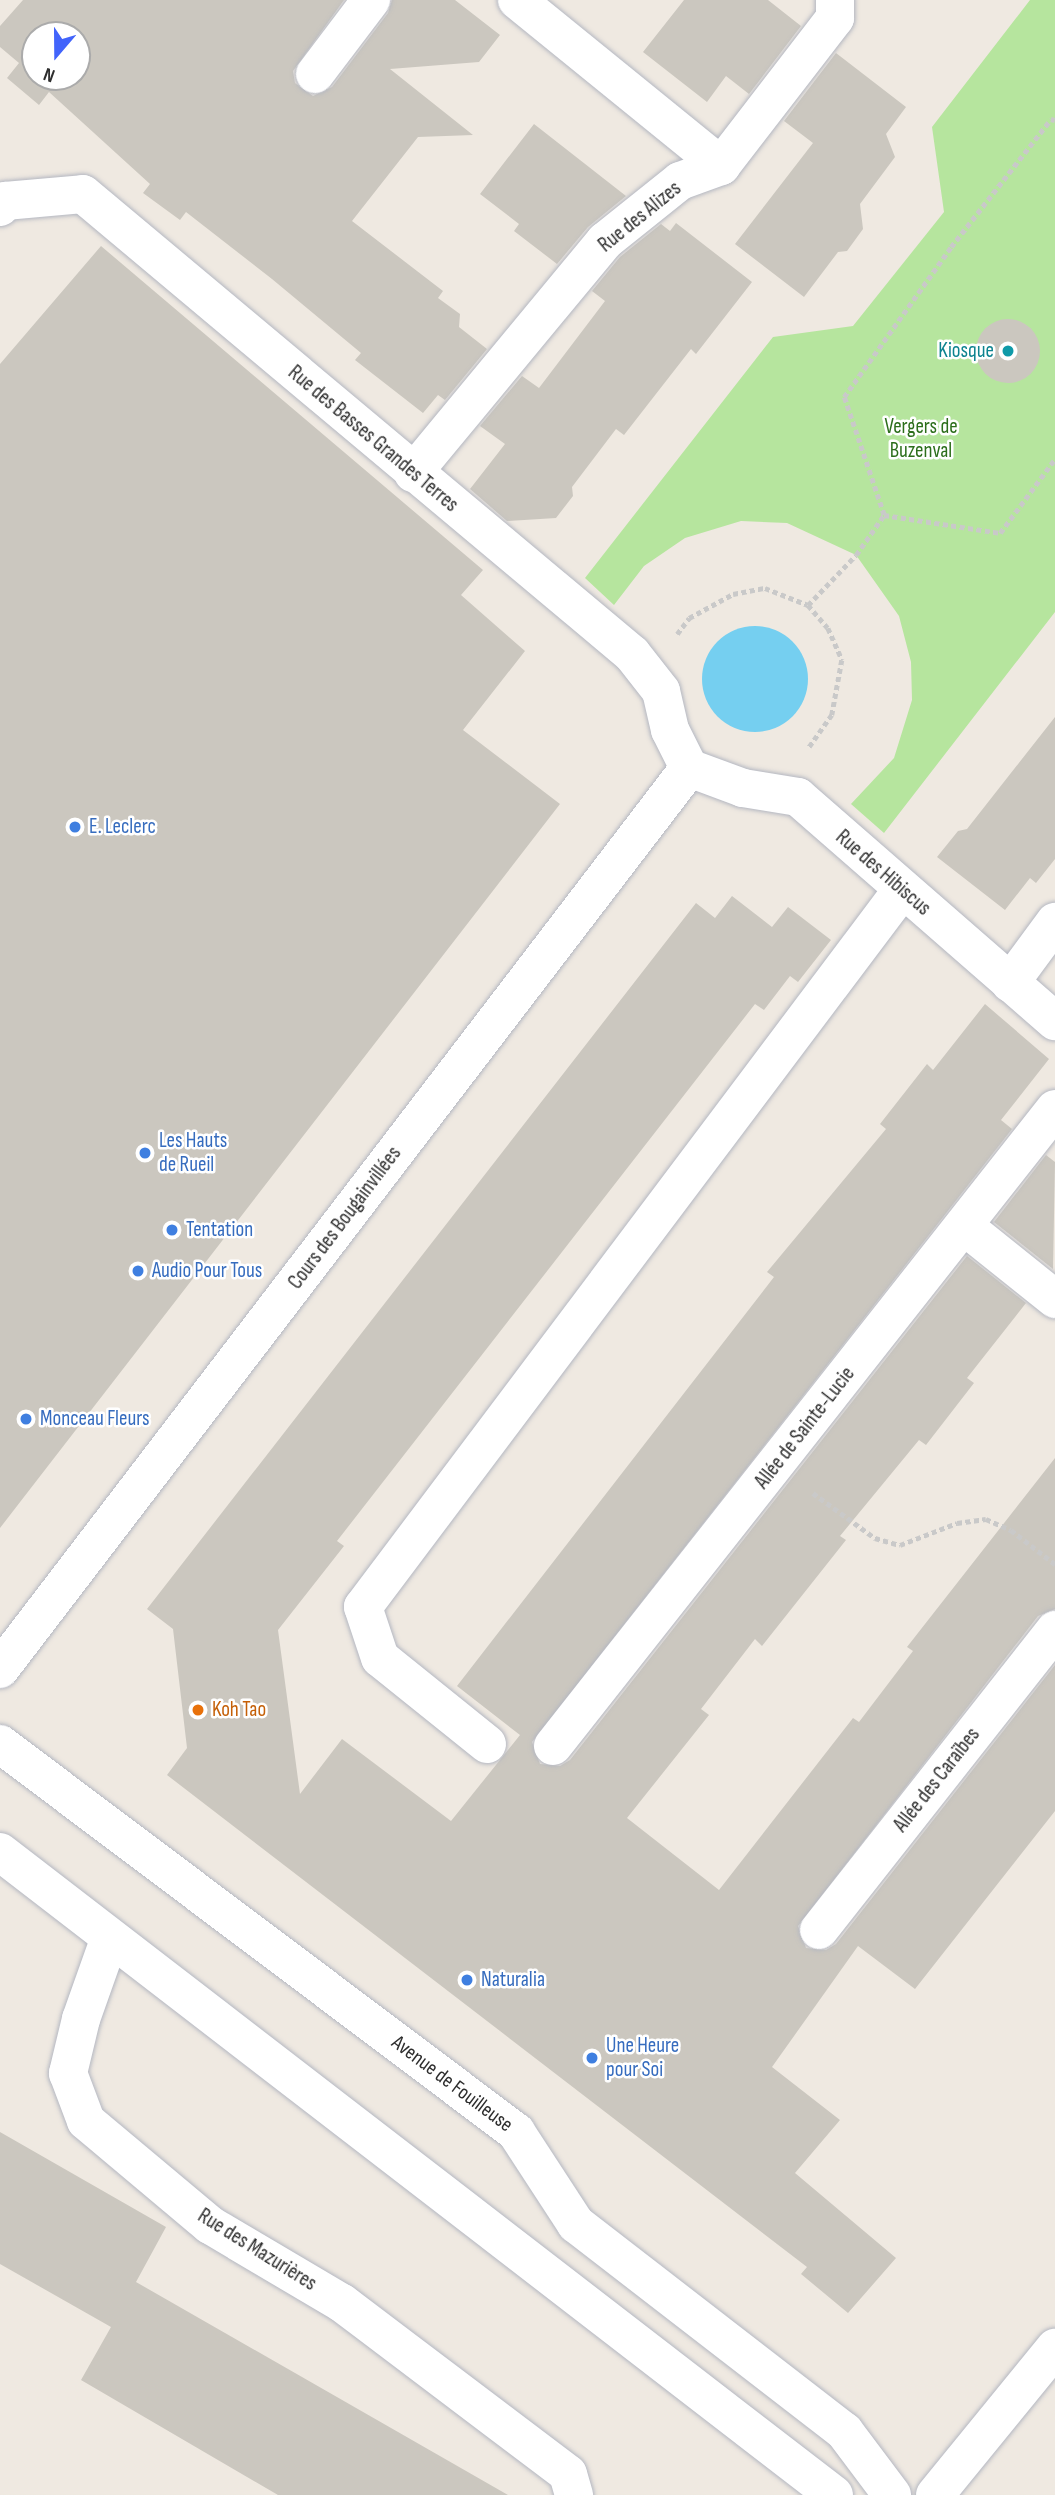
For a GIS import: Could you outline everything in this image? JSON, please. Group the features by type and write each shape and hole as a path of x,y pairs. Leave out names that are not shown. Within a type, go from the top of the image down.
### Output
{"street":[{"path":"315,74 371,0"},
{"path":"517,0 721,166 835,18 835,0"},
{"name":"Rue des Alizes","path":"413,473 605,241 680,181 721,166"},
{"name":"Rue des Basses Grandes Terres","path":"0,207 5,201 83,194 632,654 661,691 670,730 689,768"},
{"path":"689,768 743,788 798,797"},
{"name":"Cours des Bougainvillées","path":"0,1669 689,768"},
{"name":"Rue des Hibiscus","path":"798,797 1055,1021"},
{"path":"487,1744 380,1658 363,1607 902,890"},
{"path":"1010,983 1055,922"},
{"name":"Allée de Sainte-Lucie","path":"553,1746 1055,1109"},
{"path":"964,1226 1055,1299"},
{"name":"Allée des Caraïbes","path":"820,1930 1055,1630"},
{"name":"Avenue de Fouilleuse","path":"0,1744 516,2132 576,2224 844,2431 892,2495"},
{"path":"0,1852 109,1940 834,2495"},
{"name":"Rue des Mazurières","path":"109,1940 80,2019 68,2073 86,2121 210,2225 342,2303 568,2474 574,2495"},
{"path":"935,2495 1055,2348"}],"path":[{"path":"884,515 844,397 951,247 1051,119 1055,120"},
{"path":"884,515 1000,533 1055,459"},
{"path":"807,605 856,555 884,515"},
{"path":"661,691 667,646 689,618 733,594 765,588 807,605 828,628 842,660 832,715 808,747 798,797"},
{"path":"777,1464 875,1538 900,1545 957,1523 986,1519 1011,1530 1055,1564"}],"green space":[{"name":"Vergers de Buzenval","path":"1030,0 1055,0 1055,612 884,833 851,804 894,758 912,700 911,662 899,616 856,555 787,523 741,521 685,538 644,566 614,605 585,578 773,337 853,326 944,212 932,127"}],"water":[{"path":"755,626 775,630 792,642 804,659 808,679 804,699 792,716 775,728 755,732 735,728 718,716 706,699 702,679 706,659 718,642 735,630"}],"building":[{"path":"23,0 344,0 293,71 295,83 313,96 332,87 388,13 392,0 455,0 500,35 479,62 390,69 473,135 418,137 352,221 443,291 438,298 460,314 459,327 487,349 445,400 438,395 423,413 355,360 361,353 272,279 186,212 180,220 143,193 150,184 49,92 39,105 22,91 91,91 91,21 21,21 21,90 7,78 19,63 0,47 0,26"},
{"path":"684,0 768,0 801,26 749,94 726,76 707,102 643,52"},
{"path":"836,53 906,107 886,134 895,157 860,204 863,229 847,251 838,252 804,297 735,244 813,143 784,121"},
{"path":"534,124 626,196 588,227 557,264 514,231 519,224 480,194"},
{"path":"676,223 752,282 696,354 691,349 624,435 616,429 572,487 573,496 556,518 507,521 470,489 505,444 480,426 522,376 539,388 605,301 592,291 620,257 661,224 670,231"},
{"name":"Les Hauts de Rueil","path":"101,246 483,570 461,595 525,651 463,730 560,804 0,1528 0,364"},
{"name":"Kiosque","path":"1008,319 1020,321 1031,328 1038,339 1038,363 1031,374 1020,381 1008,383 996,381 985,374 978,363 976,351 978,339 985,328 996,321"},
{"path":"1055,717 1055,859 1036,883 1030,878 1005,910 937,857 958,831 967,829"},
{"path":"732,896 772,927 788,907 831,940 798,982 790,976 764,1010 755,1004 337,1541 344,1546 278,1630 300,1794 342,1739 451,1821 520,1735 457,1686 774,1277 767,1272 886,1129 880,1124 927,1064 933,1070 985,1004 1049,1059 1001,1120 1012,1129 532,1742 540,1764 560,1766 570,1760 967,1256 1026,1303 967,1378 974,1383 926,1445 919,1440 840,1536 846,1540 762,1646 755,1639 701,1709 709,1715 627,1818 719,1890 853,1718 859,1722 913,1651 907,1647 1055,1458 1055,1609 1038,1616 798,1926 806,1948 826,1950 836,1944 1055,1665 1055,1811 915,1989 858,1946 772,2067 840,2120 795,2173 896,2258 848,2313 801,2274 807,2267 167,1775 187,1748 173,1629 147,1609 696,903 715,918"},
{"path":"1046,1155 1055,1162 1053,1269 994,1222"},
{"path":"0,2132 166,2227 136,2282 508,2495 278,2495 81,2380 111,2327 0,2264"}],"place":[{"name":"Kiosque","path":"1008,351"},
{"name":"E. Leclerc","path":"75,827"},
{"name":"Les Hauts de Rueil","path":"145,1153"},
{"name":"Tentation","path":"172,1230"},
{"name":"Audio Pour Tous","path":"138,1271"},
{"name":"Monceau Fleurs","path":"26,1419"},
{"name":"Koh Tao","path":"198,1710"},
{"name":"Naturalia","path":"467,1980"},
{"name":"Une Heure pour Soi","path":"592,2058"}]}
